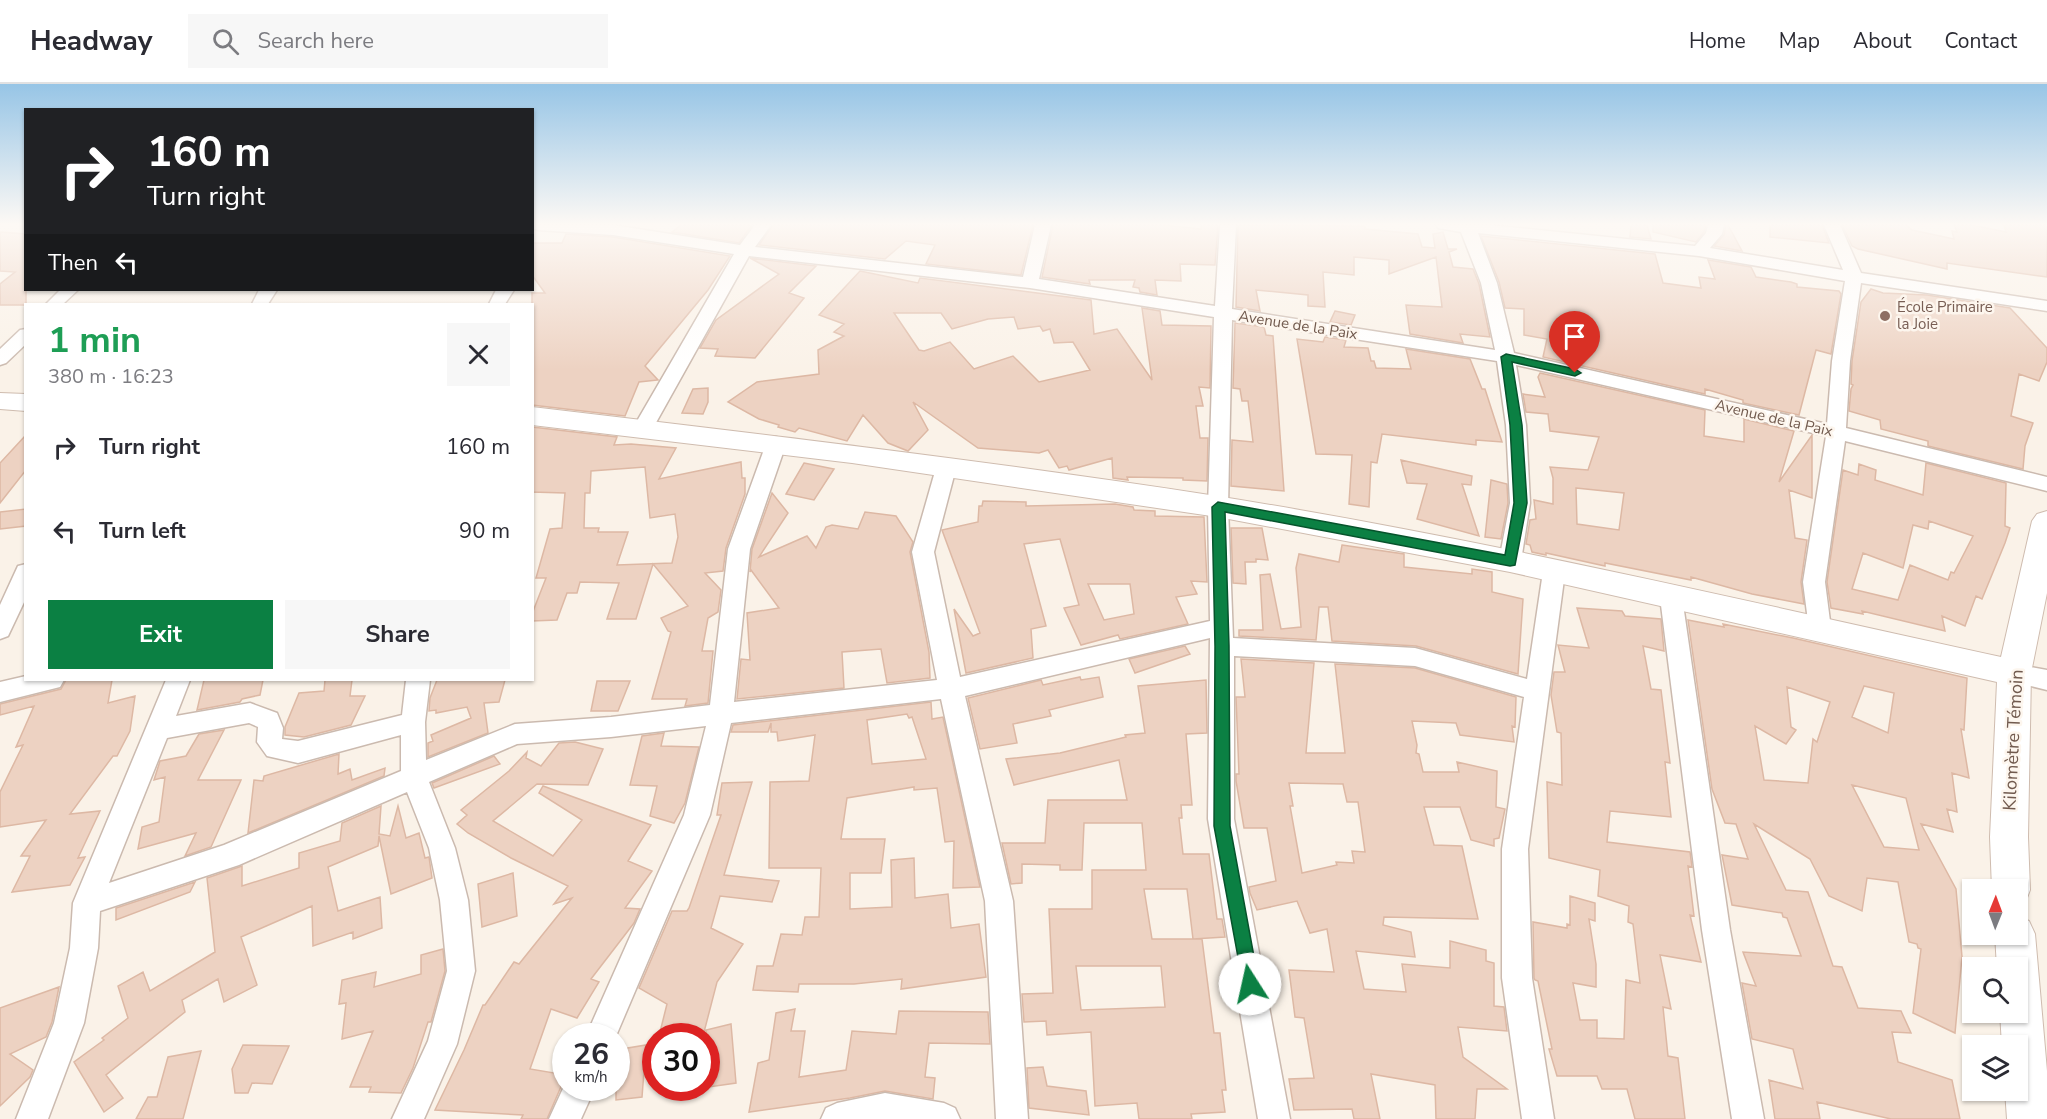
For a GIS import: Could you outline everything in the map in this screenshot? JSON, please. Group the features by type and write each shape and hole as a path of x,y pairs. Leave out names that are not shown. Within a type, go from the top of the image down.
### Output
{"main road":[{"path":"0,401 24,403"},
{"path":"534,416 776,444 1218,507 1510,561 2014,673"},
{"name":"Kilomètre Témoin","path":"2011,879 2009,837 2014,673 2047,521"},
{"path":"2021,1023 2029,1119"}],"street":[{"path":"643,428 731,273"},
{"name":"Avenue de la Paix","path":"937,273 1030,284 1506,357 1836,432 2047,484"},
{"path":"1030,284 1032,273"},
{"path":"1225,273 1218,507 1222,637 1222,826 1274,1119"},
{"path":"1485,273 1506,357 1516,425 1520,503 1510,561"},
{"path":"1832,273 2047,306"},
{"path":"1820,629 1814,582 1836,432 1841,361 1854,277 1852,273"},
{"path":"55,303 68,291"},
{"path":"0,359 24,336"},
{"path":"607,1023 695,821 721,712 739,549 776,444"},
{"path":"946,468 922,552 999,901 1012,1119"},
{"path":"1538,1119 1518,978 1515,849 1554,572"},
{"path":"0,630 24,576"},
{"path":"1671,597 1716,930 1748,1119"},
{"path":"87,903 229,856 514,734 610,727 721,712 951,689 1222,637 1415,657 1538,691"},
{"path":"2014,673 2047,680"},
{"path":"0,692 48,681"},
{"path":"32,1119 69,1023 84,948 87,903 178,681"},
{"path":"408,1119 442,1044 460,970 454,900 442,848 414,776 413,722 418,681"},
{"path":"159,729 250,713 268,720 271,728 269,742 276,749 298,752 413,722"},
{"path":"566,1119 574,1101"},
{"path":"837,1119 885,1109 944,1119"}],"building":[{"path":"13,273 24,273 26,303 24,305 0,305 0,284"},
{"path":"534,273 719,273 708,290 645,366 658,380 639,382 625,416 534,405 534,303 532,303 532,293 545,293 534,278"},
{"path":"809,273 789,293 804,298 755,358 715,356 718,349 700,348 716,320 779,274"},
{"path":"858,273 871,273 918,283 920,278 1091,300 1094,334 1117,329 1152,380 1142,308 1160,311 1162,325 1211,326 1210,388 1199,387 1203,406 1196,406 1200,438 1208,438 1207,481 1183,480 1183,478 1127,477 1128,480 1113,478 1112,458 1069,470 1067,466 1059,468 1048,450 1039,453 978,448 913,402 928,430 908,451 888,443 863,415 847,441 799,428 795,432 778,427 779,425 759,419 728,402 757,382 819,374 818,350 844,336 834,332 844,324 819,315","holes":["894,313 941,313 952,329 988,319 1014,317 1018,329 1040,326 1043,331 1050,329 1054,343 1073,342 1090,370 1039,382 1013,356 974,369 950,342 924,351 919,350"]},
{"path":"1043,273 1181,273 1181,281 1155,280 1157,295 1140,292 1139,288 1133,287 1135,280 1089,280 1090,284 1042,277"},
{"path":"1237,273 1323,273 1325,307 1308,306 1308,295 1256,290 1260,311 1236,307"},
{"path":"1438,273 1475,273 1490,337 1460,334 1463,343 1410,334 1406,305 1442,307"},
{"path":"1496,273 1660,273 1663,283 1701,288 1699,277 1715,279 1713,273 1754,273 1756,277 1791,282 1797,284 1797,287 1839,291 1841,294 1831,354 1816,350 1799,415 1743,403 1743,400 1705,389 1705,394 1543,357 1547,339 1524,335 1524,309 1505,308"},
{"path":"2021,273 2047,273 2047,277"},
{"path":"1871,289 1883,293 1927,295 2010,308 2047,348 2047,362 2039,381 2019,374 2011,416 2033,423 2025,446 2023,469 1928,446 1928,441 1881,429 1880,420 1849,411 1853,385 1851,384 1852,361 1861,302"},
{"path":"1335,311 1355,315 1351,325 1330,322"},
{"path":"1235,323 1264,327 1266,335 1273,336 1284,491 1231,486 1232,440 1253,442 1248,401 1242,401 1240,389 1233,388"},
{"path":"1325,337 1346,340 1344,347 1368,348 1371,361 1374,361 1376,368 1411,369 1406,349 1470,359 1482,389 1485,389 1502,442 1476,440 1476,445 1382,434 1377,463 1371,462 1369,507 1349,504 1352,455 1316,454 1297,339 1323,342"},
{"path":"1540,373 1705,410 1704,436 1744,442 1744,419 1794,431 1779,482 1812,435 1812,498 1789,490 1795,538 1807,540 1801,582 1804,604 1752,594 1691,577 1691,580 1605,563 1605,566 1532,552 1530,545 1526,544 1530,520 1536,519 1534,500 1553,504 1553,478 1550,467 1588,470 1599,437 1550,431 1548,414 1526,412 1523,394 1545,397 1538,377","holes":["1576,488 1624,493 1619,530 1577,524"]},
{"path":"708,388 708,402 703,414 682,413 693,389"},
{"path":"534,427 617,437 614,445 631,444 676,448 659,479 741,462 742,478 745,478 745,494 726,548 723,571 705,573 721,590 718,612 708,618 702,651 713,651 708,703 685,706 687,699 652,699 671,632 668,631 661,618 688,606 653,564 636,619 607,619 619,583 580,582 577,593 567,593 557,620 534,621 534,609 546,578 536,578 550,529 562,528 565,493 534,492","holes":["645,467 650,518 675,514 678,537 672,563 617,565 628,532 598,532 599,528 584,528 585,493 590,493 591,471"]},
{"path":"24,437 24,473 0,503 0,463"},
{"path":"1401,460 1472,476 1471,485 1462,484 1479,536 1417,519 1427,484 1407,483"},
{"path":"804,463 834,469 814,500 786,494"},
{"path":"1926,463 2006,483 2005,526 2010,528 1982,599 1976,596 1965,626 1942,616 1945,631 1862,611 1863,614 1831,608 1827,582 1843,470 1858,475 1859,464 1876,470 1875,480 1923,495","holes":["1929,521 1973,536 1948,580 1910,565 1898,600 1852,589 1863,553 1903,568 1913,525 1928,529"]},
{"path":"1491,480 1507,484 1508,503 1501,539 1485,537"},
{"path":"772,493 788,513 759,557 807,536 816,548 826,527 832,525 858,529 865,512 896,516 913,542 910,552 929,652 930,678 887,683 881,649 842,652 844,688 737,699 741,659 750,660 747,613 779,608 751,570 750,572 752,549"},
{"path":"983,501 1026,502 1026,506 1115,504 1133,507 1134,510 1155,511 1155,516 1204,517 1207,582 1191,581 1197,594 1176,597 1188,624 1120,639 1118,635 1081,645 1064,608 1079,605 1060,539 1024,544 1046,626 1031,629 1033,658 966,673 954,609 973,636 980,633 942,530 978,522 979,506 982,506","holes":["1088,584 1130,584 1134,614 1104,620"]},
{"path":"24,509 24,526 0,529 0,512"},
{"path":"1231,528 1262,528 1268,560 1256,559 1256,562 1245,562 1246,584 1233,583"},
{"path":"1342,545 1404,554 1404,567 1472,574 1472,569 1492,572 1492,592 1523,599 1518,674 1416,646 1332,641 1328,607 1319,607 1316,640 1239,636 1239,630 1263,630 1260,575 1270,574 1281,629 1301,627 1296,568 1299,554 1339,562"},
{"path":"1577,608 1622,611 1625,616 1661,619 1664,651 1643,646 1651,689 1661,690 1670,763 1665,762 1671,817 1610,811 1607,842 1690,852 1692,867 1688,866 1694,916 1690,915 1701,962 1660,955 1671,1009 1663,1007 1668,1056 1678,1058 1685,1119 1635,1119 1627,1089 1602,1089 1597,1076 1557,1076 1549,1049 1552,1049 1538,981 1534,978 1533,922 1567,928 1567,924 1570,925 1570,896 1595,903 1595,921 1589,919 1596,964 1596,987 1573,983 1580,1020 1597,1020 1597,1038 1624,1039 1626,980 1640,983 1633,924 1628,922 1629,906 1598,896 1600,870 1549,858 1547,782 1562,785 1561,733 1557,732 1551,695 1554,672 1565,672 1558,645 1589,648"},
{"path":"1688,620 1724,627 1723,624 1793,638 1967,678 1964,730 1961,729 1969,778 1952,773 1957,812 1947,809 1953,832 1921,824 1956,889 1962,957 1955,1033 1913,1013 1921,949 1917,944 1909,942 1898,882 1867,878 1862,911 1829,896 1810,859 1754,824 1786,890 1808,892 1833,966 1842,967 1858,1008 1901,1011 1911,1033 1892,1032 1898,1062 1952,1080 1960,1119 1891,1119 1817,1102 1820,1119 1775,1119 1769,1080 1803,1089 1793,1049 1752,1039 1742,983 1756,986 1743,952 1801,956 1787,918 1783,917 1782,913 1732,905 1722,855 1748,859 1736,824 1725,823 1712,789","holes":["1864,686 1894,693 1888,733 1852,717","1787,687 1830,702 1817,742 1813,739 1808,783 1764,780 1755,726 1786,744 1796,730 1791,727","1852,785 1906,798 1919,850 1884,847"]},
{"path":"1185,646 1190,654 1135,673 1129,659"},
{"path":"1241,659 1314,663 1306,753 1345,753 1335,664 1415,668 1516,697 1515,727 1512,726 1514,742 1460,735 1456,723 1412,721 1417,745 1416,753 1419,754 1423,772 1459,772 1457,762 1497,771 1496,807 1505,809 1499,838 1494,839 1494,846 1471,840 1460,807 1424,807 1434,845 1462,846 1478,919 1384,917 1383,925 1411,932 1415,957 1356,951 1364,989 1406,992 1402,964 1450,968 1450,941 1486,950 1486,961 1494,963 1494,1006 1504,1007 1507,1031 1458,1027 1463,1057 1507,1089 1477,1089 1475,1119 1436,1119 1435,1085 1371,1074 1380,1119 1354,1119 1352,1109 1294,1110 1289,1079 1314,1078 1304,1018 1295,1017 1289,970 1334,972 1327,929 1310,933 1297,901 1257,910 1250,893 1249,887 1276,881 1267,828 1244,828 1236,781 1236,774 1239,774 1236,697 1245,697","holes":["1289,783 1343,784 1347,802 1358,802 1365,852 1352,851 1354,863 1336,862 1337,865 1302,873 1290,806 1293,806"]},
{"path":"1080,677 1081,680 1099,677 1103,697 1049,710 1051,716 1013,724 1017,743 980,749 968,698 1041,680 1043,685"},
{"path":"1206,680 1207,733 1186,734 1192,805 1181,805 1182,818 1179,818 1183,854 1209,854 1217,919 1222,919 1225,937 1193,939 1202,939 1214,1033 1220,1033 1226,1090 1222,1090 1225,1112 1191,1114 1192,1119 1139,1119 1137,1103 1095,1106 1091,1032 1047,1035 1046,1021 1024,1022 1022,994 1053,993 1049,909 1092,909 1092,870 1146,870 1142,823 1084,823 1082,870 1060,870 1060,865 1022,864 1022,883 1011,884 1002,843 1045,843 1048,800 1127,800 1119,760 1014,785 1006,759 1060,753 1126,737 1125,735 1145,733 1138,686","holes":["1144,889 1187,889 1193,939 1152,939","1076,966 1161,966 1165,1007 1081,1010"]},
{"path":"65,681 112,681 108,703 135,696 130,731 117,756 113,756 70,814 100,811 78,858 85,857 70,885 12,892 30,856 21,856 46,820 0,827 0,792 23,745 16,747 34,706 0,715 0,704 61,689"},
{"path":"204,681 263,681 260,695 242,699 240,702 197,710"},
{"path":"325,681 352,681 350,696 365,696 351,725 304,737 285,735 285,727 299,693 324,691"},
{"path":"437,681 505,681 499,702 484,703 488,733 428,757 428,743 433,741 431,735 471,718 467,707 436,713 436,710 429,711 430,698"},
{"path":"597,681 630,681 618,711 591,711"},
{"path":"931,702 932,719 943,717 980,887 953,888 954,841 945,842 937,788 914,790 914,787 847,798 841,839 885,839 881,873 850,873 850,909 892,907 891,860 914,858 915,898 948,894 951,928 979,924 986,977 901,989 902,979 854,984 799,984 798,992 753,990 757,966 773,966 781,934 802,935 805,917 819,917 821,868 769,868 770,782 809,781 815,735 778,741 777,732 771,732 771,723 768,732 731,732 733,725","holes":["907,714 909,718 912,717 926,759 872,764 867,720"]},
{"path":"224,730 198,780 241,780 211,847 185,856 196,833 138,849 142,827 159,822 165,777 154,780 160,761 186,756 199,734"},
{"path":"664,733 661,746 699,747 685,803 674,823 650,816 657,786 630,785 642,736"},
{"path":"575,742 603,749 588,785 537,784 493,821 553,856 582,820 539,793 543,786 651,825 628,861 652,871 625,908 640,909 634,923 591,979 599,982 577,1018 551,1009 530,1069 552,1073 552,1101 555,1101 547,1119 521,1119 523,1115 435,1110 483,1005 514,962 519,964 572,898 554,904 568,886 511,858 468,833 457,824 467,815 461,810 509,771 527,752 526,758 541,766 559,743"},
{"path":"339,754 338,774 350,769 352,780 385,768 384,776 248,833 254,780 263,781 264,776"},
{"path":"494,756 500,764 434,788 432,783"},
{"path":"752,782 724,875 779,881 772,902 720,896 711,928 743,944 717,982 706,1023 662,1023 667,1004 639,988 672,911 687,911 689,908 721,815 717,815 722,783"},
{"path":"381,806 379,834 390,836 398,806 406,838 419,833 425,858 429,857 432,878 391,894 379,836 378,846 328,867 338,911 380,897 382,928 353,939 353,932 313,946 312,906 241,937 257,985 224,1002 218,979 182,1000 185,1012 106,1075 123,1098 104,1112 74,1062 104,1040 102,1038 128,1018 118,986 143,972 150,991 215,952 207,878 242,866 242,886 299,868 299,853 340,841 342,823"},
{"path":"513,873 517,916 482,927 478,884"},
{"path":"195,882 190,892 116,920 116,908"},
{"path":"443,949 445,971 431,1022 428,1022 413,1068 401,1093 369,1092 371,1087 350,1087 373,1031 342,1039 346,1003 339,1004 342,980 376,972 374,987 421,974 421,955"},
{"path":"59,987 52,1022 46,1037 10,1054 33,1070 30,1077 0,1106 0,1008"},
{"path":"795,1009 791,1031 805,1031 799,1077 846,1070 852,1031 896,1034 899,1011 988,1012 990,1044 929,1043 925,1077 935,1078 933,1099 885,1091 749,1112 758,1063 769,1060 776,1013"},
{"path":"731,1024 736,1083 720,1085 720,1027"},
{"path":"243,1045 289,1046 272,1084 252,1083 248,1093 235,1093 232,1069"},
{"path":"642,1046 642,1097 630,1098 630,1048"},
{"path":"201,1051 183,1119 136,1119 148,1097 157,1097 168,1057"},
{"path":"1043,1067 1047,1086 1086,1091 1089,1115 1029,1108 1027,1068"}],"place":[{"name":"École Primaire la Joie","path":"1885,316"}],"route":[{"path":"1250,984 1221,819 1222,646 1218,507 1510,561 1520,503 1516,425 1506,357 1575,373"}]}
